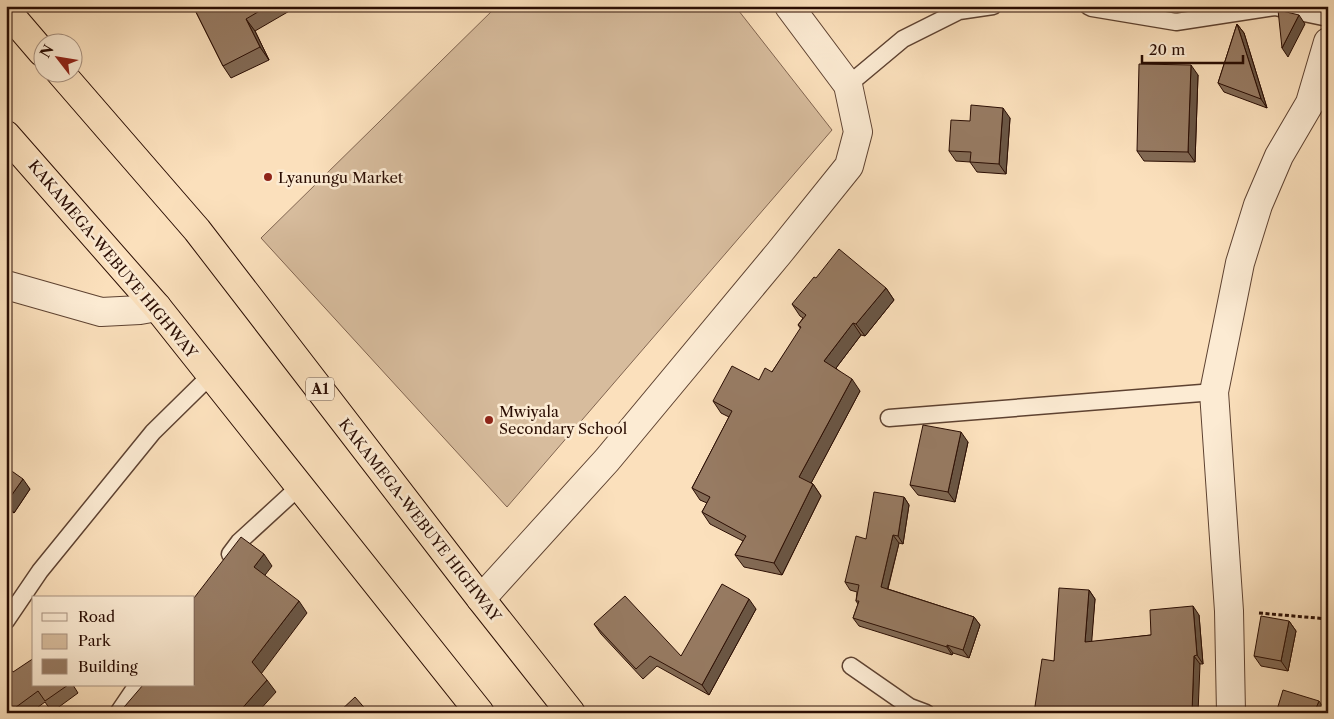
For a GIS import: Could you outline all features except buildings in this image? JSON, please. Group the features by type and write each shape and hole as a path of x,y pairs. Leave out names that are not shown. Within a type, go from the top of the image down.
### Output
{"highway":[{"path":"6,10 32,40"},
{"name":"KAKAMEGA-WEBUYE HIGHWAY","path":"69,82 197,230 571,713"},
{"name":"KAKAMEGA-WEBUYE HIGHWAY","path":"6,135 157,307 474,710"}],"street":[{"path":"481,599 607,460 849,166 858,132 848,85 789,6"},
{"path":"1232,713 1228,611 1214,392 1240,263 1258,205 1279,156 1310,103 1328,42"},
{"path":"6,285 101,312 157,307"}],"lane":[{"path":"848,85 904,39 959,12 993,6"},
{"path":"1088,6 1176,22 1275,7 1328,18"},
{"path":"6,621 40,571 153,432 211,375"},
{"path":"889,418 1214,392"},
{"path":"222,565 239,542 299,487"},
{"path":"851,666 910,707 926,713"},
{"path":"118,713 136,686"}],"path":[{"path":"1228,611 1328,619"}],"green space":[{"name":"Mwiyala Secondary School","path":"497,6 735,6 832,130 507,507 261,238"}],"place":[{"name":"Lyanungu Market","path":"268,177"},
{"name":"Mwiyala Secondary School","path":"489,420"}]}
